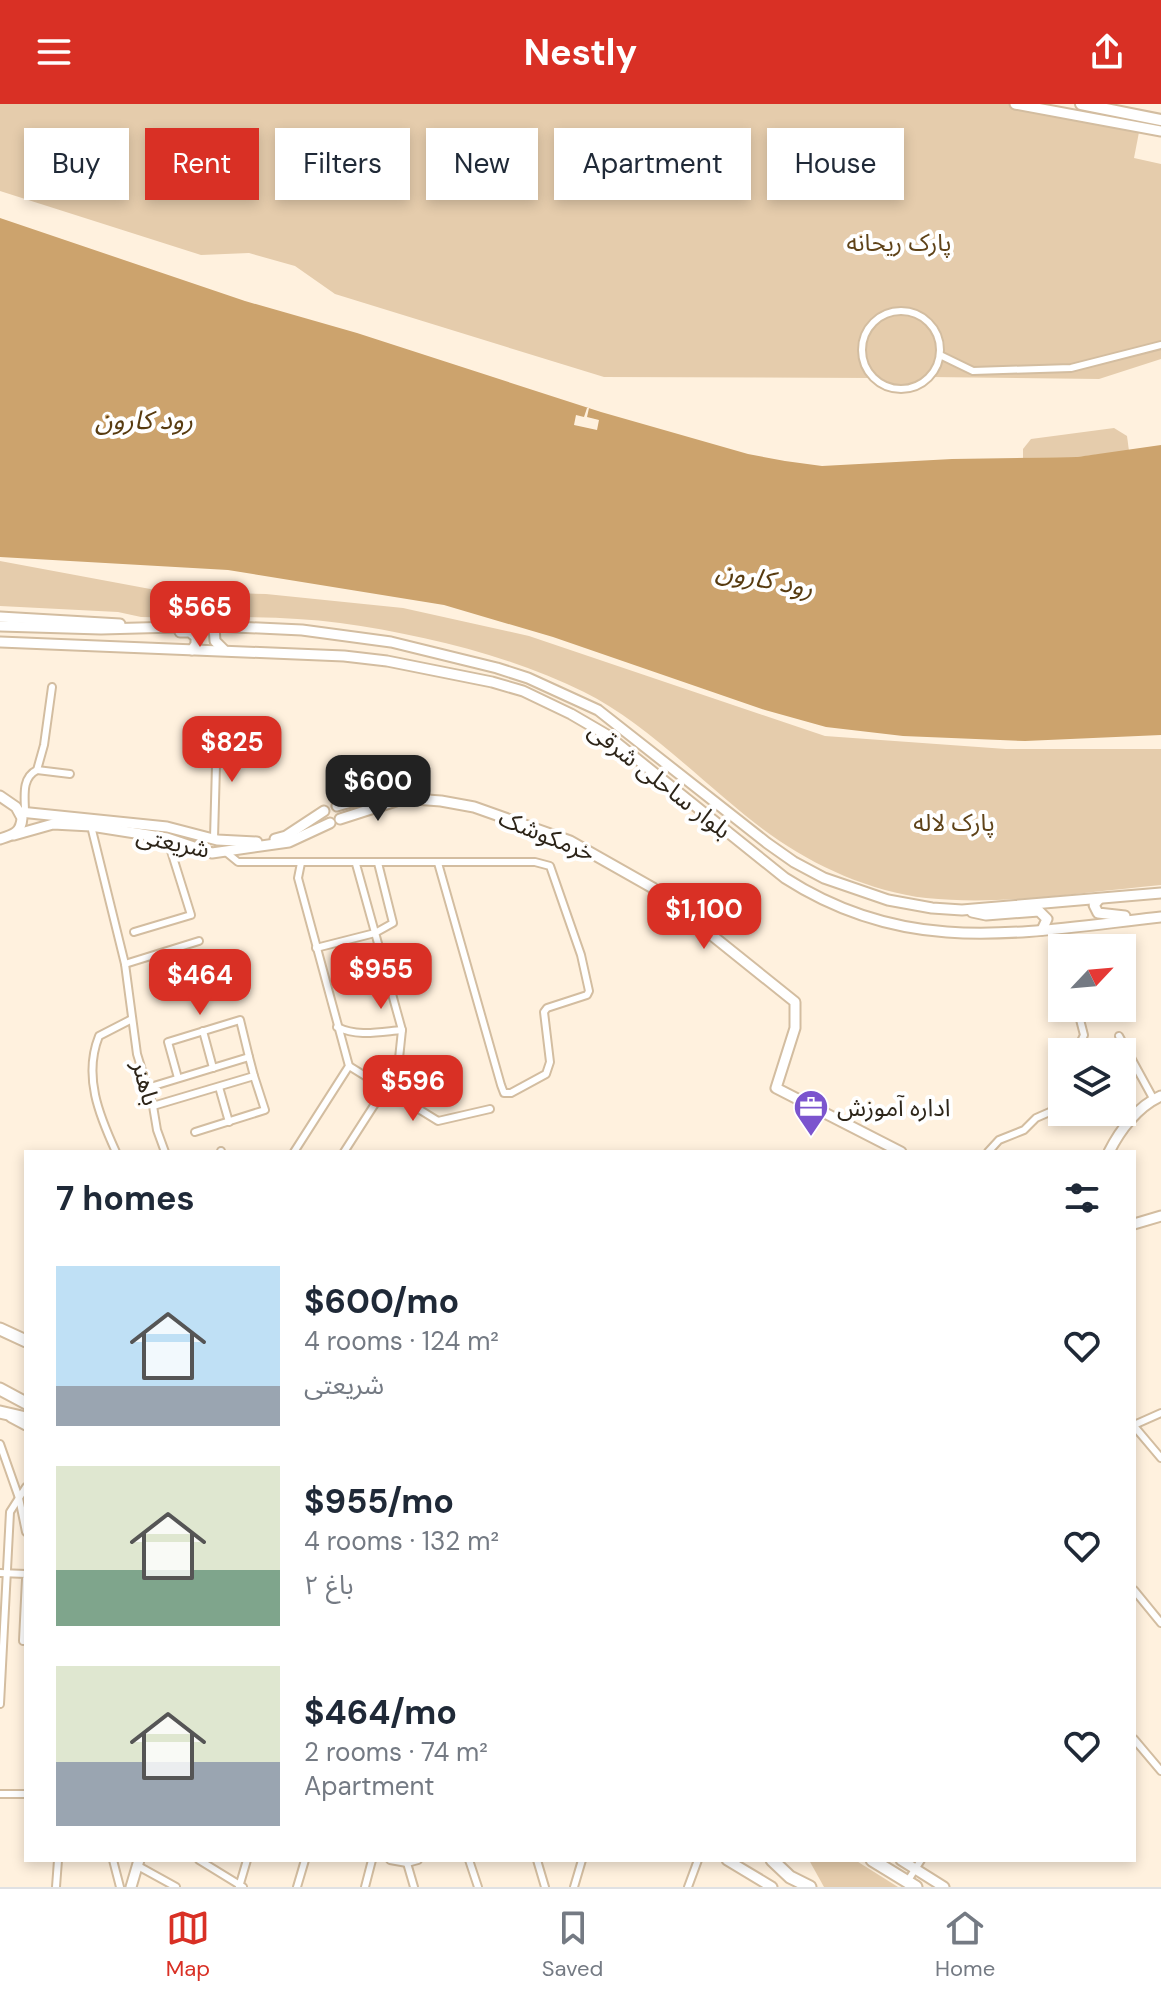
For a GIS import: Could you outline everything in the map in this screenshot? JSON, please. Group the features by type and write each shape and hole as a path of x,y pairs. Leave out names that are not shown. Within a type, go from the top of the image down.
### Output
{"highway":[{"path":"0,1329 24,1340"},
{"path":"0,1389 24,1402"},
{"path":"5,1415 24,1421"},
{"path":"774,1862 790,1877 810,1887"},
{"path":"875,1862 911,1884"}],"main road":[{"path":"1015,104 1161,131"},
{"path":"1081,104 1161,120"},
{"path":"0,617 104,621 158,632 190,632 197,641 192,650"},
{"name":"بلوار ساحلی شرقی","path":"0,626 214,626 302,630 391,642 528,678 598,710 767,843 804,867 857,891 932,908 962,910 1161,893"},
{"path":"214,626 215,641 226,651"},
{"name":"بلوار ساحلی شرقی","path":"0,642 300,653 387,661 477,678 523,691 581,718 607,735 756,856 815,897 870,919 924,930 997,934 1161,917"},
{"path":"0,796 22,812 22,824 14,835"},
{"path":"337,806 341,812 335,821 324,818 324,811 329,805 337,806 373,796 407,799"},
{"name":"شریعتی","path":"22,812 253,845 289,842 378,805 407,799"},
{"name":"خرمکوشک","path":"407,799 474,807 528,824 584,848 653,888 795,1002 795,1028 776,1088 897,1150"},
{"name":"شریعتی","path":"0,839 53,824 91,826 167,833 210,851 227,853 286,836 324,811"},
{"path":"210,851 218,848 214,839"},
{"path":"1099,899 1094,905 1098,913 1144,919"},
{"path":"962,910 986,915 1039,911 1047,919 1042,930"},
{"path":"1110,1150 1119,1133 1157,1098"},
{"path":"1136,1223 1161,1217"},
{"path":"730,1862 772,1887"},
{"path":"131,1887 138,1863"},
{"path":"918,1864 944,1887"}],"street":[{"path":"904,311 916,314 935,330 940,342 940,355 937,367 920,384 896,389 875,378 863,358 862,346 865,334 881,316 904,311"},
{"path":"940,355 973,371 1071,368 1161,345"},
{"path":"37,770 44,745 52,687"},
{"path":"214,839 217,729"},
{"path":"22,812 27,780 32,772 70,774"},
{"name":"باهنر","path":"91,826 125,964 137,1054 164,1150"},
{"path":"134,932 191,915 167,833"},
{"name":"خرمکوشک","path":"227,853 238,862 535,862 550,866 581,955 589,991 587,995 547,1008 544,1012 550,1062 546,1074 511,1093 504,1093 501,1085 438,863"},
{"path":"301,863 298,878 349,1066 438,1121 490,1109"},
{"path":"316,948 375,933 393,923 378,863"},
{"path":"345,1150 398,1068 402,1030 356,864"},
{"path":"125,964 199,941"},
{"path":"115,1150 90,1075 93,1051 99,1036 132,1019"},
{"path":"178,1078 168,1042 240,1020 265,1110 195,1132"},
{"path":"337,1027 361,1034 402,1030"},
{"path":"203,1031 213,1068"},
{"path":"1119,1036 1157,1098"},
{"path":"147,1088 249,1057"},
{"path":"295,1150 349,1066"},
{"path":"153,1106 254,1076"},
{"path":"219,1087 229,1122"},
{"path":"990,1150 999,1140 1024,1130 1036,1118 1048,1113"},
{"path":"0,1323 13,1335"},
{"path":"1136,1425 1161,1413"},
{"path":"1136,1428 1161,1458"},
{"path":"0,1444 24,1522"},
{"path":"0,1704 3,1573 10,1512 24,1490"},
{"path":"3,1573 24,1576"},
{"path":"1136,1592 1161,1623"},
{"path":"23,1641 24,1619"},
{"path":"1136,1741 1161,1771"},
{"path":"0,1794 24,1794"},
{"path":"56,1887 58,1862"},
{"path":"114,1862 120,1887"},
{"path":"202,1862 241,1886 247,1862"},
{"path":"297,1887 304,1862"},
{"path":"365,1887 371,1862"},
{"path":"401,1862 411,1862"},
{"path":"470,1862 478,1887"},
{"path":"538,1862 545,1887"},
{"path":"574,1887 581,1862"},
{"path":"688,1887 697,1862"},
{"path":"138,1863 176,1887"},
{"path":"407,1863 414,1887"},
{"path":"911,1884 918,1864"}],"green space":[{"name":"پارک ریحانه","path":"0,104 1018,104 1140,127 1134,158 1161,164 1161,359 1099,379 930,377 895,391 874,378 604,377 335,294 295,266 249,253 201,255 28,200 129,200 129,128 24,128 24,199 0,191"},
{"path":"1114,428 1127,436 1129,451 1077,457 1023,458 1023,449 1031,439"},
{"name":"پارک لاله","path":"0,561 161,591 266,594 403,608 529,636 825,736 1006,749 1161,749 1161,885 984,900 926,898 885,890 844,876 788,846 748,818 632,722 584,692 527,668 433,640 315,620 141,617 118,612 0,606"},
{"path":"810,1862 858,1862 898,1887 824,1887"}],"water":[{"name":"رود کارون","path":"0,218 245,301 357,333 601,412 748,454 822,466 952,459 1077,457 1161,445 1161,735 1025,741 903,736 826,727 765,710 553,637 444,605 228,570 0,557"}],"pier":[{"path":"587,408 587,417 599,420 597,430 574,425 576,415 584,417"}],"place":[{"name":"اداره آموزش","path":"811,1138"}]}
